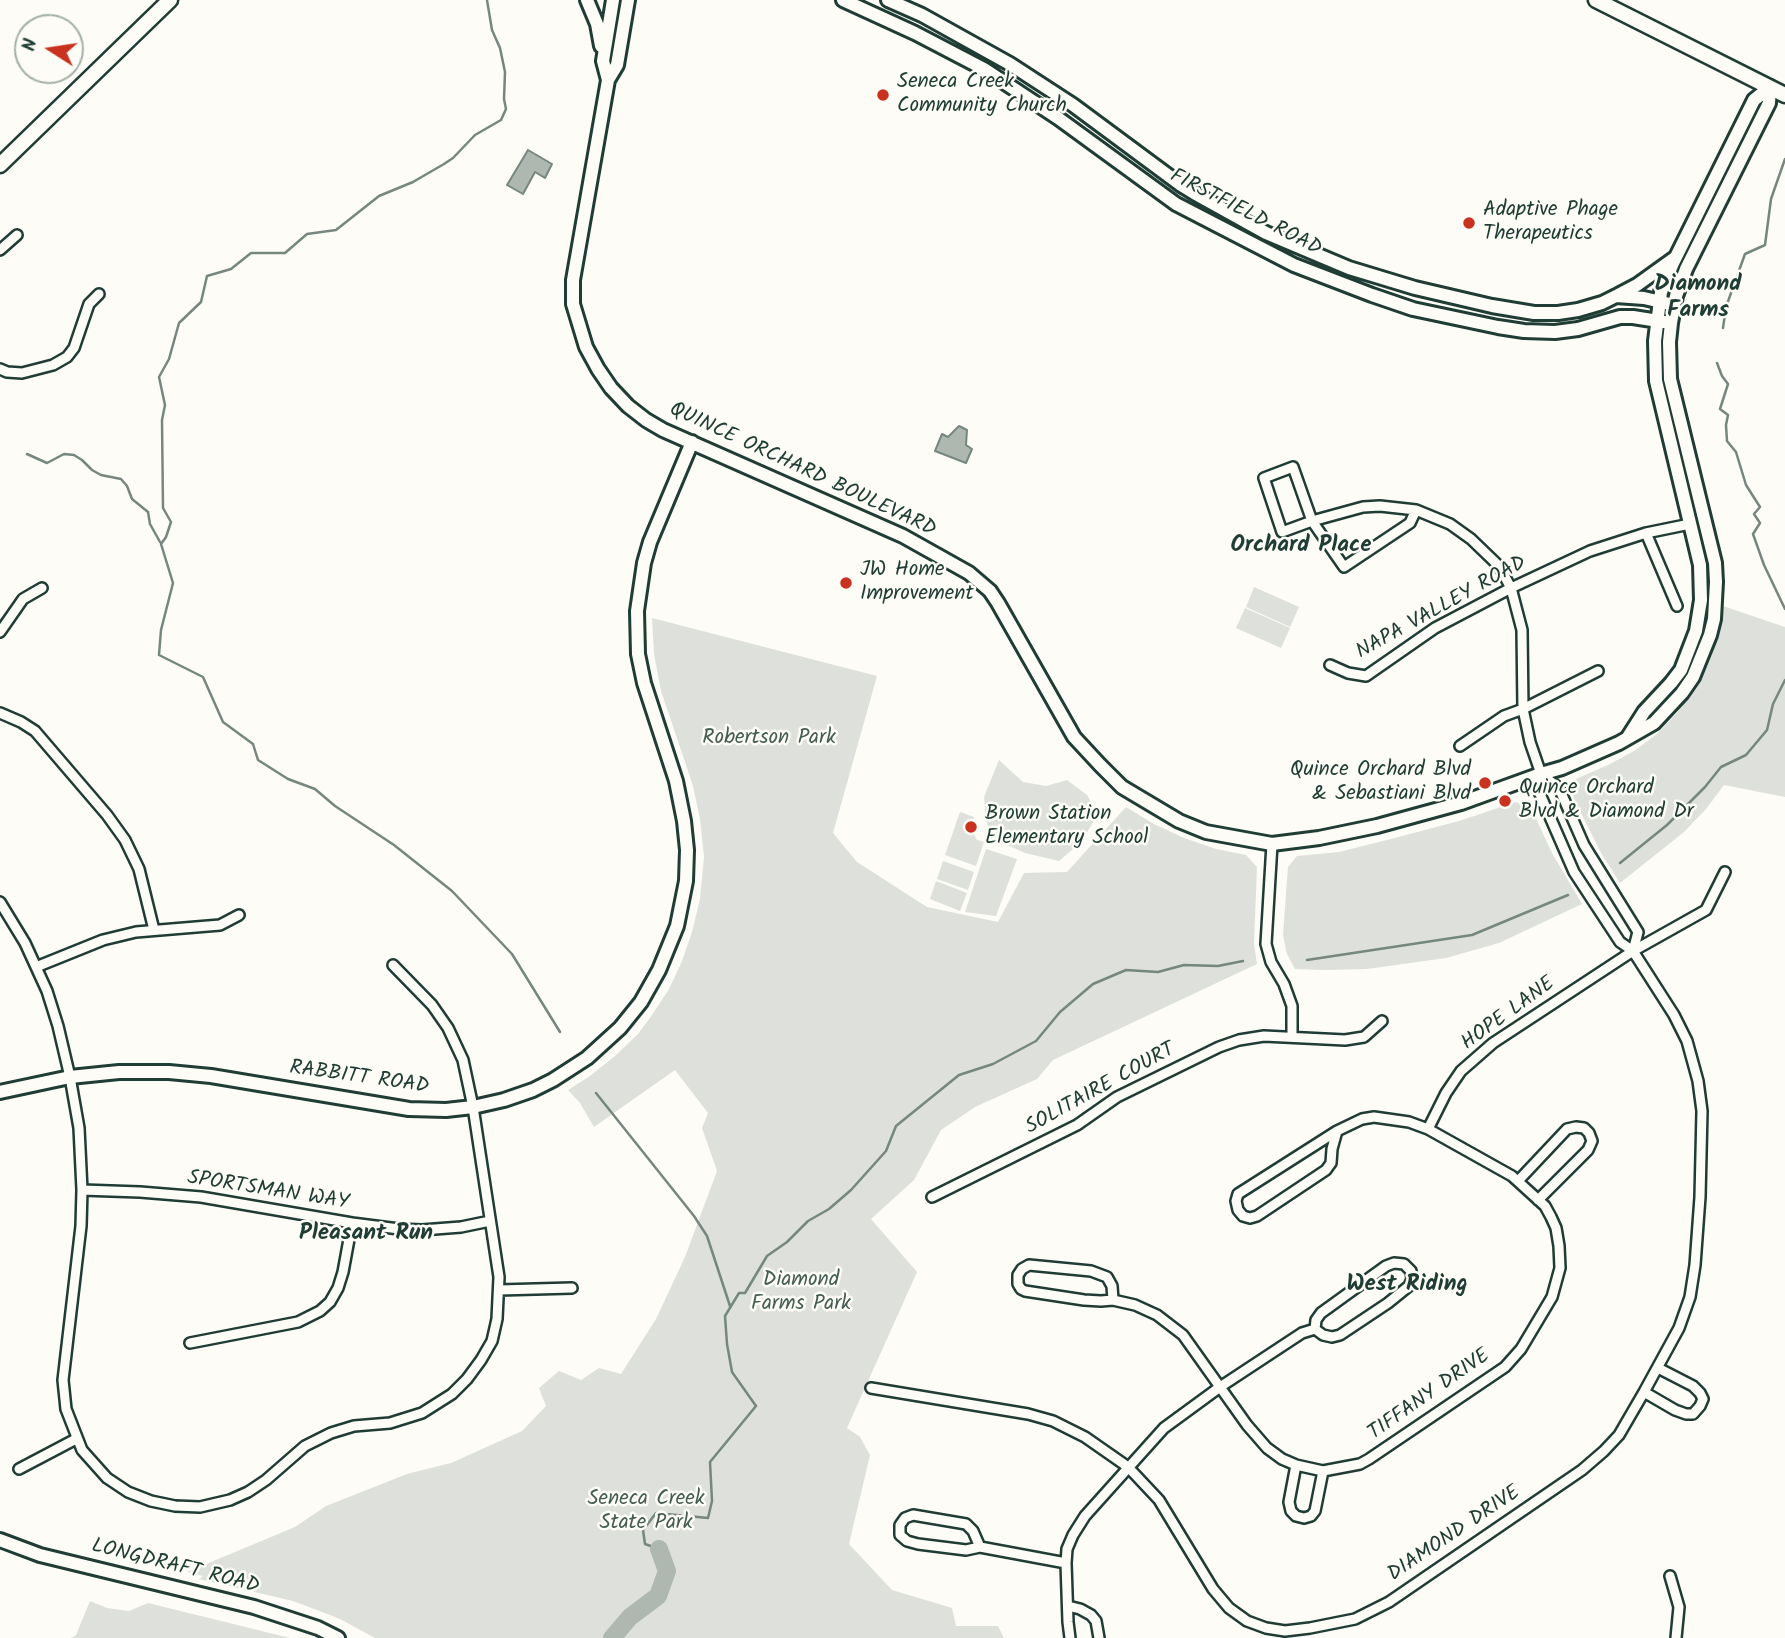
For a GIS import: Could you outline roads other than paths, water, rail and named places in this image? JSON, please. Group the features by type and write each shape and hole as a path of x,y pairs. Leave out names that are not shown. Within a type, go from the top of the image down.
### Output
{"main road":[{"path":"0,165 170,0"},
{"path":"1596,0 1785,94"}],"street":[{"path":"587,0 600,35 603,61"},
{"name":"QUINCE ORCHARD BOULEVARD","path":"608,80 603,61 613,0"},
{"name":"QUINCE ORCHARD BOULEVARD","path":"628,0 617,65 608,80 573,280 573,304 586,347 611,388 628,406 663,430 903,536 969,573 990,591 998,603 1074,737 1122,787 1180,821 1206,832 1272,844 1377,827 1461,803 1562,768 1654,723 1693,677 1714,619 1716,582 1714,563 1670,379 1671,323 1676,296 1686,269 1769,103 1770,87"},
{"name":"FIRSTFIELD ROAD","path":"843,0 984,69 1058,118 1176,204 1294,265 1413,309 1498,327 1555,332 1578,329 1620,317 1671,323"},
{"name":"FIRSTFIELD ROAD","path":"888,0 922,15 1010,64 1073,105 1194,193 1277,238 1349,268 1415,288 1534,313 1578,310 1616,296 1644,298 1674,305"},
{"path":"1626,739 1644,712 1681,670 1699,616 1700,565 1656,381 1655,341 1661,292 1754,100 1770,87"},
{"path":"0,250 17,235"},
{"path":"1616,296 1637,285 1676,257"},
{"path":"0,369 22,373 53,365 67,357 74,348 89,304 99,294"},
{"name":"RABBITT ROAD","path":"0,1092 70,1077 119,1072 169,1072 211,1076 410,1109 446,1110 504,1100 533,1090 587,1058 620,1027 641,1002 659,970 677,926 685,881 687,849 684,821 676,781 644,683 638,653 637,611 650,542 692,442"},
{"path":"1416,510 1410,523 1344,567 1312,522 1293,467 1264,478 1282,532 1312,522 1363,507 1416,510 1450,524 1471,539 1499,566 1511,588 1522,630 1523,709 1541,774"},
{"name":"NAPA VALLEY ROAD","path":"1330,666 1366,676 1435,628 1511,588 1590,551 1646,533 1690,524"},
{"path":"1646,533 1677,606"},
{"path":"0,632 23,599 42,588"},
{"path":"1460,746 1504,716 1598,671"},
{"path":"0,713 21,722 35,732 107,815 125,840 139,869 154,930"},
{"name":"DIAMOND DRIVE","path":"871,1388 1028,1414 1053,1421 1085,1437 1128,1467 1159,1500 1213,1588 1229,1608 1247,1621 1285,1631 1311,1633 1354,1619 1389,1601 1582,1470 1604,1451 1619,1435 1658,1368 1682,1321 1690,1297 1700,1197 1702,1111 1698,1081 1687,1041 1674,1015 1633,951 1620,942 1574,872 1540,793 1541,774"},
{"name":"DIAMOND DRIVE","path":"1541,774 1559,788 1584,845 1638,932 1633,951"},
{"path":"1272,844 1266,944 1271,962 1284,984 1292,1006 1292,1037"},
{"name":"HOPE LANE","path":"1428,1129 1446,1093 1461,1071 1493,1043 1633,951 1706,909 1725,872"},
{"path":"0,902 25,943 47,991 70,1077 79,1128 81,1226 62,1380 66,1409 82,1450 107,1478 128,1492 151,1502 174,1506 200,1507 229,1500 266,1480 305,1446 331,1433 354,1426 390,1423 422,1413 453,1394 481,1360 492,1341 497,1319 499,1277 473,1107 463,1060 449,1027 432,1005 393,965"},
{"path":"36,967 103,940 136,932 219,925 239,915"},
{"name":"SOLITAIRE COURT","path":"932,1197 1077,1125 1117,1097 1219,1047 1264,1036 1345,1040 1364,1037 1382,1021"},
{"name":"TIFFANY DRIVE","path":"1114,1300 1112,1286 1107,1277 1091,1271 1029,1265 1018,1275 1018,1283 1025,1291 1084,1300 1114,1300 1157,1315 1183,1335 1247,1425 1267,1448 1296,1465 1324,1471 1369,1460 1505,1367 1521,1349 1552,1297 1560,1268 1556,1228 1545,1206 1512,1176 1428,1129 1409,1122 1374,1117 1362,1119 1337,1131 1238,1194 1238,1210 1243,1216 1257,1216 1326,1170 1331,1163 1337,1131"},
{"path":"1518,1181 1567,1129 1576,1126 1584,1128 1592,1141 1588,1150 1538,1200"},
{"name":"SPORTSMAN WAY","path":"82,1191 201,1197 399,1229 461,1227 490,1221"},
{"path":"190,1343 298,1322 320,1311 338,1288 352,1223"},
{"path":"1404,1264 1411,1271 1409,1286 1340,1335 1324,1335 1315,1329 1316,1320 1321,1313 1386,1266 1404,1264"},
{"path":"499,1290 572,1288"},
{"path":"1070,1638 1067,1549 1085,1516 1164,1428 1302,1333 1315,1329"},
{"path":"1644,1392 1675,1410 1686,1413 1693,1414 1700,1406 1703,1399 1700,1393 1658,1368"},
{"path":"19,1469 76,1439"},
{"path":"1296,1465 1289,1502 1291,1511 1304,1518 1315,1511 1324,1471"},
{"path":"980,1547 973,1531 966,1524 913,1515 905,1518 900,1525 900,1535 906,1541 918,1544 966,1550 980,1547 1066,1563"},
{"name":"LONGDRAFT ROAD","path":"0,1540 40,1555 254,1607 318,1628 338,1638"},
{"path":"1670,1576 1679,1607 1676,1638"},
{"path":"1068,1606 1091,1615 1096,1621 1098,1638"}],"waterway":[{"path":"487,0 492,30 500,48 505,72 506,109 501,120 475,135 453,158 413,182 379,196 336,230 307,234 285,253 251,253 231,269 207,276 201,302 179,323 169,359 159,377 165,405 162,420 163,508 171,522 161,544 173,583 161,630 159,655 203,677 223,722 253,744 258,760 288,779 315,789 335,806 394,845 452,891 512,954 560,1032"},
{"path":"1723,328 1726,307 1745,254 1765,245 1771,199 1785,159"},
{"path":"1717,363 1728,384 1720,409 1728,415 1727,441 1736,452 1746,485 1760,507 1754,514 1760,523 1753,534 1785,609"},
{"path":"27,454 47,463 64,454 74,455 101,475 121,479 132,499 148,512 150,524 160,542"},
{"path":"1620,863 1667,825 1721,767 1746,755 1767,730 1773,704 1785,680"},
{"path":"1307,960 1472,935 1568,895"},
{"path":"659,1549 645,1544 643,1530 656,1513 708,1518 712,1501 710,1462 756,1406 732,1372 725,1316 739,1293 745,1293 767,1256 787,1242 808,1221 829,1209 851,1190 886,1151 896,1126 959,1075 993,1064 1036,1041 1060,1012 1093,984 1126,970 1158,972 1184,965 1218,966 1243,961"},
{"path":"596,1093 707,1236 730,1306"},
{"path":"612,1638 630,1617 658,1596 667,1571 659,1549"}],"place":[{"name":"Seneca Creek Community Church","path":"883,95"},
{"name":"Adaptive Phage Therapeutics","path":"1469,223"},
{"name":"JW Home Improvement","path":"846,583"},
{"name":"Quince Orchard Blvd & Sebastiani Blvd","path":"1485,783"},
{"name":"Quince Orchard Blvd & Diamond Dr","path":"1505,801"},
{"name":"Brown Station Elementary School","path":"971,827"}],"district":[{"name":"Diamond Farms","path":"1698,299"},
{"name":"Orchard Place","path":"1301,547"},
{"name":"Pleasant Run","path":"366,1235"},
{"name":"West Riding","path":"1407,1286"}],"park label":[{"name":"Robertson Park","path":"769,739"},
{"name":"Diamond Farms Park","path":"801,1293"},
{"name":"Seneca Creek State Park","path":"646,1512"}]}
